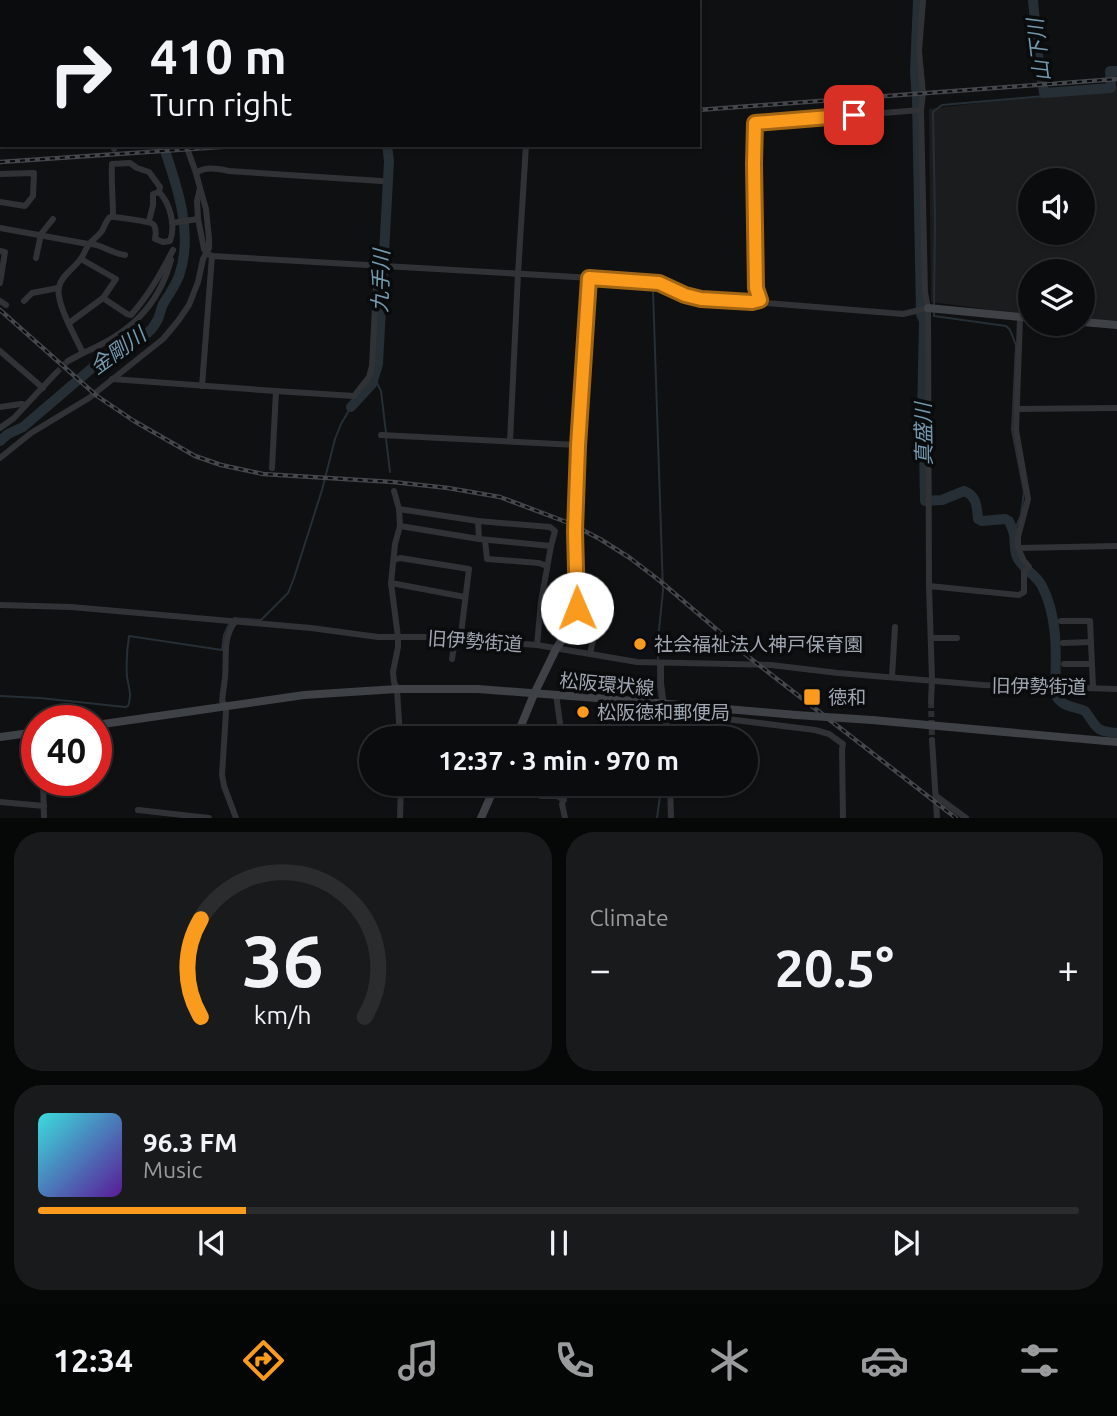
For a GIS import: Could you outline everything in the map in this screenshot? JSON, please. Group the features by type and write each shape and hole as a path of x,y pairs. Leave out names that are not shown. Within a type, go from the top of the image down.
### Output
{"main road":[{"path":"932,308 1018,318"},
{"path":"1095,323 1117,325"},
{"path":"521,726 556,649 576,618 578,446"},
{"name":"松阪環状線","path":"112,723 304,695 397,689 478,689 556,694 664,709 872,720 1117,742"},
{"path":"0,737 21,734"},
{"path":"481,817 491,796"}],"street":[{"path":"268,0 279,0"},
{"path":"923,0 919,51 923,93 921,110 925,292 932,308 929,502 931,702"},
{"path":"760,300 755,274 755,123 921,110"},
{"path":"187,147 206,209 209,238 202,386"},
{"path":"510,441 526,147"},
{"path":"68,362 124,330 144,313 158,296 164,282 173,250 170,241 173,234 172,223 169,210 159,192 160,187 149,172 130,163 113,161 113,216"},
{"path":"196,173 212,168 382,181"},
{"path":"0,174 34,173 33,196 24,206 0,202"},
{"path":"200,188 196,220 204,249 209,255"},
{"path":"149,221 153,194 159,192"},
{"path":"83,353 64,314 58,288 62,279 81,259 88,244 103,229 109,218 113,216 149,221"},
{"path":"36,258 41,234 52,219"},
{"path":"172,223 196,220"},
{"path":"149,221 156,230 155,239 170,241"},
{"path":"0,228 93,243 125,255"},
{"path":"103,298 131,315 145,300 173,250"},
{"path":"0,251 5,252 0,283"},
{"path":"0,458 32,433 89,398 163,339 189,305 203,259 209,255 659,283 701,299 752,302 760,300 766,303 903,314 932,308"},
{"path":"69,323 103,298 116,279 81,259"},
{"path":"112,379 354,396 369,377 373,359 377,266"},
{"path":"381,435 578,446 589,278"},
{"path":"24,301 32,293 58,288"},
{"path":"929,586 1019,595 1024,592 1027,569 1018,548 1018,537 1028,499 1016,430 1019,336"},
{"path":"0,351 43,388"},
{"path":"0,428 14,418 56,373"},
{"path":"272,468 276,391"},
{"path":"0,407 26,405"},
{"path":"1017,409 1117,408"},
{"path":"394,491 400,509 400,526 395,544 391,583 398,637 393,672 400,726"},
{"path":"400,509 478,521 550,527 555,531 541,602 537,645"},
{"path":"478,521 487,559 547,566"},
{"path":"400,526 482,540 551,546"},
{"path":"1018,548 1117,546"},
{"path":"394,560 400,558 469,569 461,634 455,639 452,659"},
{"path":"391,583 465,597"},
{"name":"旧伊勢街道","path":"0,605 71,607 311,628 378,637 428,637 537,645 637,662 771,665 983,685 1117,689"},
{"path":"1061,621 1090,621 1093,687"},
{"path":"235,622 230,628 222,659 225,677 222,701 226,707 222,775 236,817"},
{"path":"892,677 895,627"},
{"path":"590,654 594,635"},
{"path":"932,638 957,638"},
{"path":"1063,643 1091,642"},
{"path":"661,663 666,726"},
{"path":"1064,664 1091,664"},
{"path":"556,694 560,726"},
{"path":"664,709 829,734 843,744 843,817"},
{"path":"932,740 937,817"},
{"path":"44,796 44,817"},
{"path":"400,817 401,796"},
{"path":"557,796 564,800"},
{"path":"563,817 562,804 565,796"},
{"path":"670,796 671,817"},
{"path":"936,796 966,817"},
{"path":"0,802 44,806"},
{"path":"138,810 152,814 209,817"}],"shaded area":[{"path":"1117,86 1117,327 1095,324 1095,259 1018,259 1018,313 931,302 929,109"}],"waterway":[{"name":"真盛川","path":"918,0 915,72 921,314 924,321 922,414 925,501 942,500 964,491 974,499 978,519 1009,521 1017,557 1039,582 1051,612 1055,639 1055,694 1064,704 1085,711 1100,730 1117,733"},
{"name":"山下川","path":"1033,0 1044,93 1111,88 1110,71 1117,71"},
{"path":"934,306 933,112 942,105 1045,96 1044,93"},
{"name":"金剛川","path":"0,441 23,427 119,345 147,334 155,325 179,276 185,243 182,210 164,147"},
{"name":"九手川","path":"351,407 372,384 378,364 389,161 387,147"},
{"path":"653,290 663,591 658,659"},
{"path":"934,311 934,316 1006,326 1016,345 1012,430 1024,492 1021,515 1014,532"},
{"path":"375,379 381,391 386,433"},
{"path":"234,618 261,620 288,593 322,490 335,439 351,407"},
{"path":"386,439 390,472"},
{"path":"0,696 125,707 130,699 127,677 129,636 222,650 224,635 230,622"},
{"path":"658,665 660,701"},
{"path":"657,818 660,796"}],"tunnel":[{"path":"56,373 68,361"},
{"path":"931,702 932,740"}],"railway":[{"path":"700,110 1117,79"},
{"path":"0,162 221,147"},
{"path":"0,310 97,396 195,456 263,474 393,482 500,497 569,523 600,539 660,581 750,658 956,818"}],"place":[{"name":"社会福祉法人神戸保育園","path":"640,644"},
{"name":"徳和","path":"812,697"},
{"name":"松阪徳和郵便局","path":"583,712"}],"route":[{"path":"577,608 575,531 578,446 589,278 659,283 701,299 752,302 760,300 756,288 755,123 854,115"}]}
